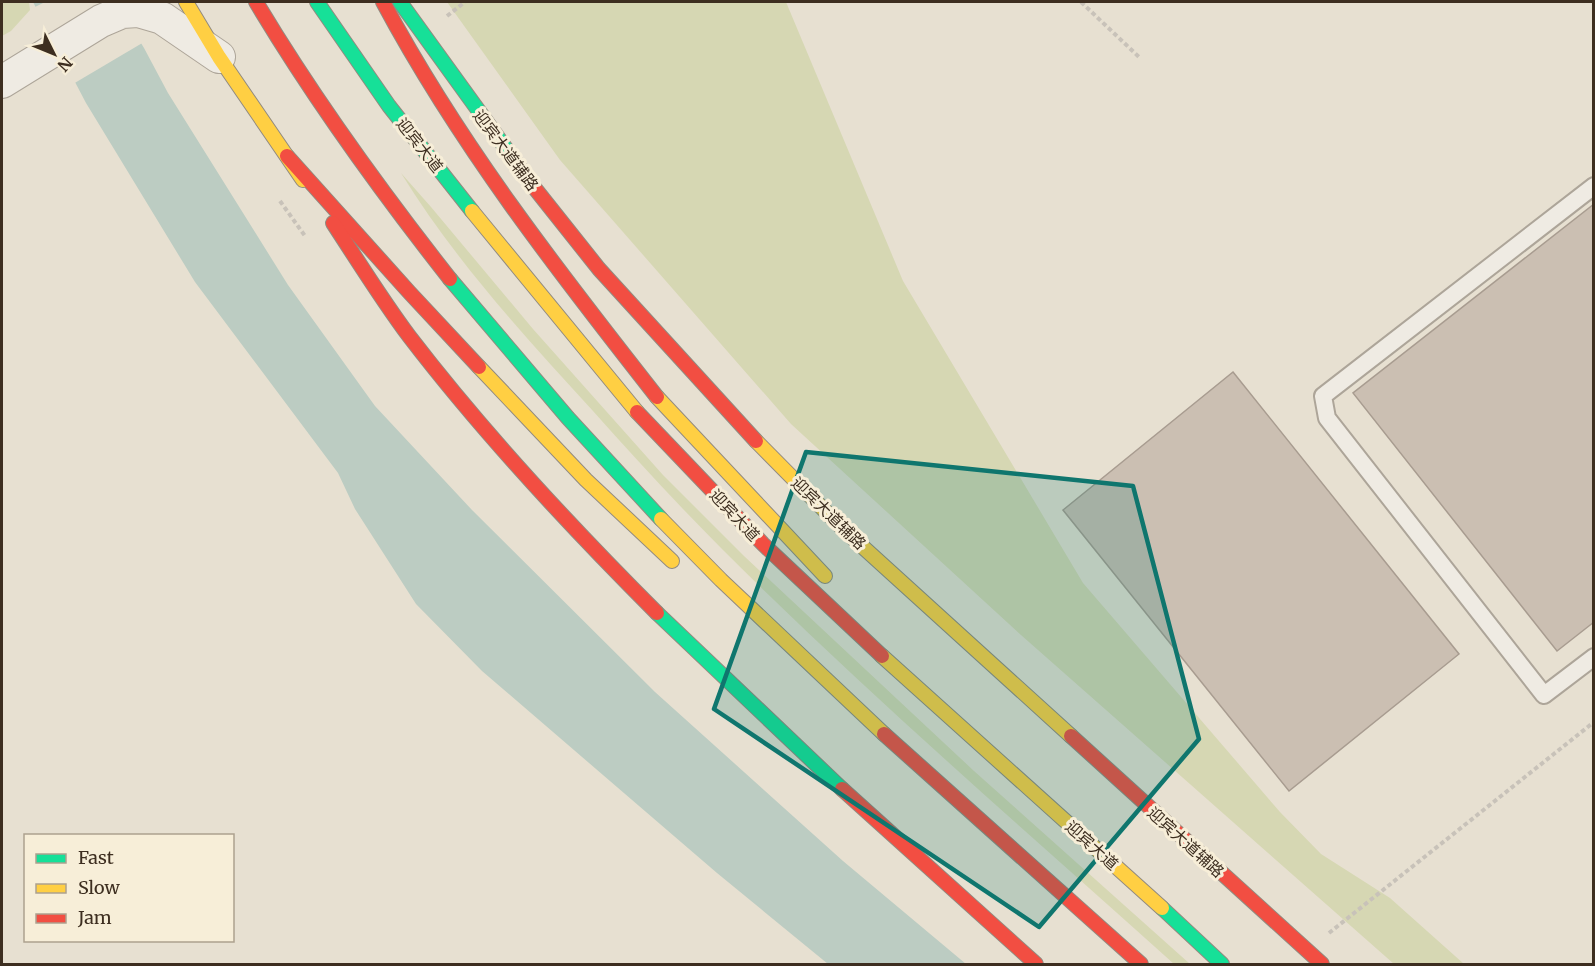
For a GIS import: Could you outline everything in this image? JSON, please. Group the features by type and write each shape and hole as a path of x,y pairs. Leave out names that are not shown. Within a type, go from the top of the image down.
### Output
{"main road":[{"path":"186,2 219,57 419,349 491,434 590,544 669,626 791,742 1036,964"},
{"path":"256,2 345,139 406,224 531,378 690,550 834,688 1141,964"},
{"name":"迎宾大道","path":"317,2 389,106 508,257 624,398 763,544 922,693 1222,964"},
{"path":"382,2 465,139 566,281 663,405 811,559 833,586"},
{"name":"迎宾大道辅路","path":"400,2 513,161 599,269 735,420 842,528 1322,964"},
{"path":"287,156 409,292 586,480 686,574"},
{"path":"855,613 922,693"},
{"path":"1018,871 1093,921"}],"street":[{"path":"2,61 97,2"},
{"path":"2,82 101,21 122,12 138,11 162,18 219,57"}],"lane":[{"path":"1593,186 1323,396 1327,418 1544,695 1593,657"}],"path":[{"path":"441,21 465,2"},
{"path":"1081,2 1138,57"},
{"path":"1326,936 1593,722"}],"highlighted area":[{"path":"806,452 1133,486 1199,739 1039,927 714,709"}],"green space":[{"path":"2,2 29,2 30,10 11,31 2,36"},
{"path":"447,2 786,2 903,281 1083,583 1280,812 1321,854 1390,898 1464,964 1394,964 1021,635 791,424 560,160"},
{"path":"401,173 533,329 663,475 744,556 974,771 1190,964 1174,964 889,708 723,550 641,464 491,296 444,236"}],"shaded area":[{"path":"33,2 116,2 168,93 288,285 375,406 472,510 655,692 843,861 966,964 828,964 717,873 482,671 416,604 355,509 338,473 195,282 86,103"}],"pier":[{"path":"45,2 119,2 144,42 73,84 33,8"}],"building":[{"path":"1594,204 1594,622 1557,651 1353,393"},
{"path":"1233,372 1459,654 1289,791 1063,510"}],"traffic: fast":[{"path":"317,2 389,106 472,211"},
{"path":"400,2 533,186"},
{"path":"450,279 568,418 661,519"},
{"path":"657,613 842,789"},
{"path":"1162,908 1222,964"}],"traffic: slow":[{"path":"186,2 219,57 303,180"},
{"path":"472,211 637,412"},
{"path":"479,367 586,480 672,561"},
{"path":"657,397 825,576"},
{"path":"756,441 842,528 1071,736"},
{"path":"661,519 721,580 884,734"},
{"path":"882,656 1162,908"}],"traffic: jam":[{"path":"256,2 348,144 450,279"},
{"path":"383,2 444,106 511,206 657,397"},
{"path":"287,156 479,367"},
{"path":"533,186 599,269 756,441"},
{"path":"333,223 399,322 467,408 560,513 657,613"},
{"path":"637,412 763,544 882,656"},
{"path":"884,734 1141,964"},
{"path":"1071,736 1322,964"},
{"path":"842,789 1036,964"}]}
